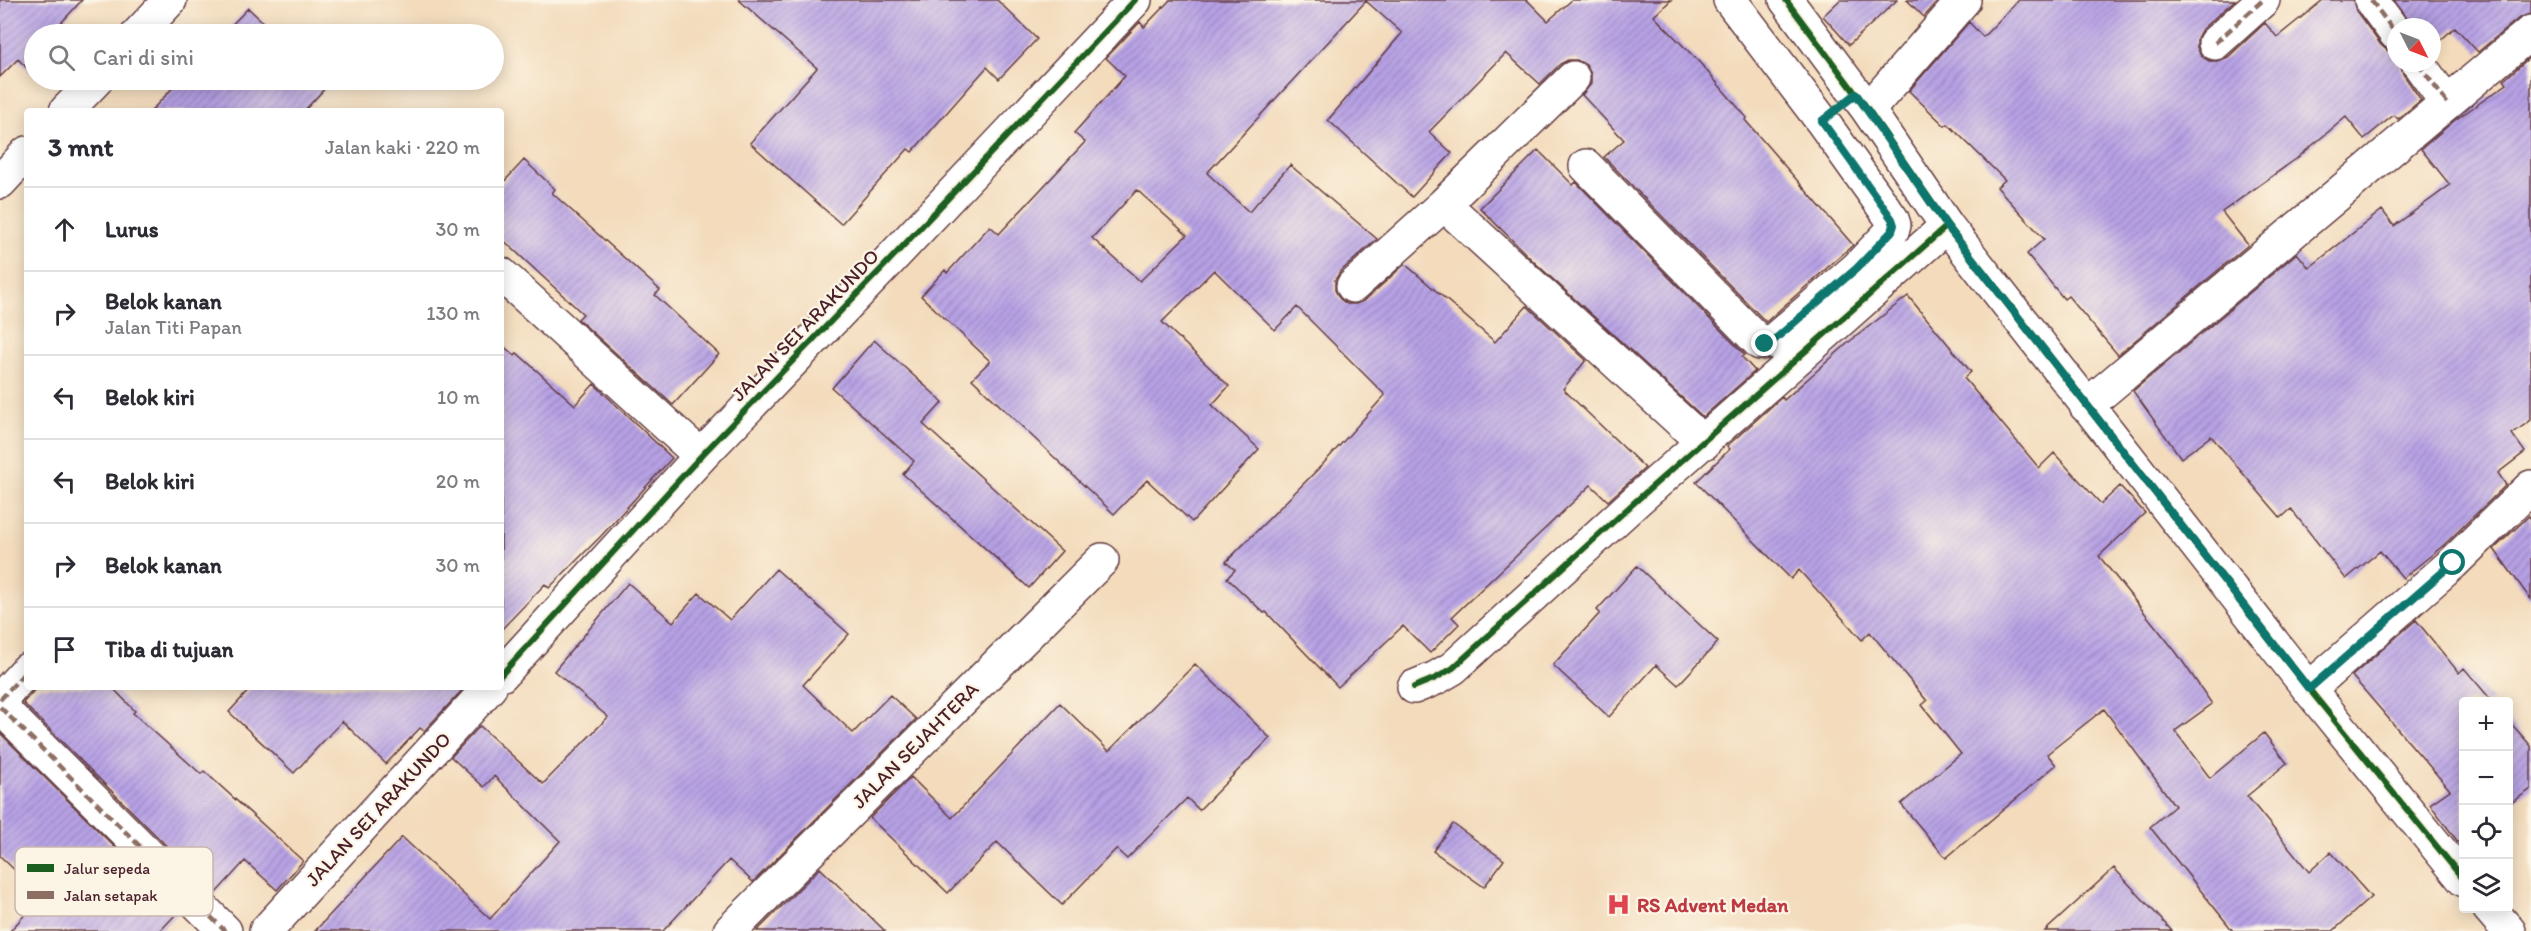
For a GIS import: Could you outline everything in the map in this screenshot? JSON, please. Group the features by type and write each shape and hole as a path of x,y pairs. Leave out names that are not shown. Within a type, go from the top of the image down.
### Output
{"street":[{"path":"147,24 170,0"},
{"name":"JALAN SEI ARAKUNDO","path":"504,672 701,456 1135,0"},
{"path":"1586,166 1760,343 1769,343 1857,268 1892,231 1894,225 1892,219 1822,121 1730,0"},
{"path":"1786,0 1862,102 1947,226 2309,689 2459,875"},
{"path":"1822,121 1862,102 1964,0"},
{"path":"2215,43 2263,0"},
{"path":"2371,0 2387,22"},
{"path":"2086,406 2531,32"},
{"path":"2425,72 2447,103"},
{"path":"1353,286 1444,204 1574,78"},
{"path":"69,108 86,90"},
{"path":"0,182 24,156"},
{"path":"1444,204 1704,443"},
{"path":"1414,687 1453,668 1947,226"},
{"path":"504,277 701,456"},
{"path":"2309,689 2453,563 2531,488"},
{"name":"JALAN SEJAHTERA","path":"730,931 1102,560"},
{"path":"0,700 24,673"},
{"name":"JALAN SEI ARAKUNDO","path":"266,931 487,690"},
{"path":"0,707 141,847"},
{"path":"2492,913 2508,931"},
{"path":"210,916 225,931"}],"building":[{"path":"0,0 82,0 60,24 24,24 24,65 18,59 0,77"},
{"path":"739,0 997,0 1037,39 999,79 987,67 912,152 908,149 841,224 750,143 817,68"},
{"path":"1170,0 1527,0 1548,21 1572,0 1671,0 1654,16 1700,63 1747,118 1745,120 1853,245 1766,322 1604,157 1624,140 1582,95 1591,84 1591,74 1586,65 1577,60 1568,60 1560,64 1540,84 1506,53 1429,132 1452,153 1412,197 1328,120 1402,33 1366,1 1207,173 1249,212 1290,165 1377,239 1340,272 1335,280 1335,290 1340,299 1347,304 1356,304 1365,300 1405,264 1495,342 1527,306 1586,360 1563,389 1645,468 1608,501 1591,485 1452,617 1459,624 1430,653 1403,626 1338,687 1266,612 1264,613 1227,578 1235,570 1226,562 1323,464 1385,395 1297,307 1275,330 1214,270 1162,322 1229,386 1212,405 1259,449 1192,522 1147,480 1114,514 972,379 990,361 921,296 945,270 947,273 990,226 999,234 1085,142 1074,133 1125,76 1106,58 1140,22 1144,27","holes":["1137,190 1187,235 1140,281 1092,238"]},
{"path":"1840,0 1897,0 1849,45 1823,16"},
{"path":"1907,0 1939,0 1924,17"},
{"path":"2019,0 2235,0 2202,29 2197,38 2197,47 2201,56 2209,61 2218,61 2228,57 2265,23 2277,37 2323,0 2353,0 2356,11 2387,50 2387,72 2402,72 2421,100 2398,119 2394,115 2364,139 2346,117 2296,159 2222,212 2248,245 2118,355 2068,296 2064,299 2027,254 2044,239 1997,187 2005,180 1948,124 1945,126 1909,91 1969,22 1983,37"},
{"path":"2394,0 2531,0 2531,14 2519,18 2478,52 2455,27 2441,40 2441,18 2407,18"},
{"path":"248,8 265,24 233,24"},
{"path":"2531,56 2531,420 2512,434 2525,452 2498,473 2506,485 2444,545 2403,578 2380,551 2346,579 2291,509 2281,518 2211,436 2181,458 2133,391 2297,253 2309,268 2382,210 2394,226 2450,185 2421,149 2455,120 2507,84 2504,80"},
{"path":"171,90 323,90 307,108 154,108"},
{"path":"1538,150 1573,185 1576,182 1745,355 1742,357 1755,371 1703,417 1531,259 1480,208"},
{"path":"524,160 555,189 552,193 660,290 655,295 719,354 673,405 578,319 583,314 504,241 504,182"},
{"path":"1908,296 1971,372 1964,378 2039,468 2054,453 2101,504 2120,486 2145,513 2099,556 2176,652 2212,704 2175,731 2210,778 2264,733 2287,763 2247,796 2309,872 2331,852 2371,897 2333,931 2233,931 2150,827 2175,806 2104,709 2047,754 2056,765 1946,858 1901,804 1961,754 1922,705 1927,701 1870,632 1862,640 1799,570 1791,579 1696,482 1730,449 1727,446 1782,397 1784,400 1849,342"},
{"path":"874,340 943,402 923,424 1062,551 1029,588 903,474 914,461 832,388"},
{"path":"504,347 515,356 517,353 575,405 594,384 672,458 601,536 549,588 545,584 504,627"},
{"path":"2529,516 2531,519 2531,600 2494,549"},
{"path":"1637,566 1718,642 1678,685 1656,665 1609,717 1553,665 1600,613 1597,610"},
{"path":"776,569 849,634 803,685 853,733 890,695 916,719 753,882 729,860 663,931 315,931 402,837 490,919 560,841 494,776 484,787 451,757 480,726 543,784 608,717 554,671 628,583 673,622 699,593 730,620"},
{"path":"2416,620 2459,673 2464,668 2489,697 2459,697 2458,842 2430,804 2450,790 2352,676"},
{"path":"1195,664 1270,738 1199,810 1187,798 1127,859 1116,849 1062,905 997,842 948,893 870,818 911,777 952,818 1060,703 1109,751"},
{"path":"34,690 115,690 135,711 133,713 201,774 204,771 303,861 277,890 245,861 215,894 213,892 213,847 168,847 23,703"},
{"path":"249,690 462,690 424,731 420,728 386,764 342,721 294,773 229,712"},
{"path":"2513,726 2531,746 2531,789 2513,802"},
{"path":"0,733 115,847 15,847 15,870 0,856"},
{"path":"1453,824 1504,860 1484,887 1433,851"},
{"path":"820,868 885,931 757,931"},
{"path":"2114,868 2172,931 2045,931"},
{"path":"24,916 174,916 160,931 10,931"}],"marked path":[{"path":"2215,43 2263,0"},
{"path":"2371,0 2387,22"},
{"path":"2425,72 2447,103"},
{"path":"0,700 24,673"},
{"path":"0,707 141,847"},
{"path":"210,916 225,931"}],"cycle path":[{"path":"504,672 701,456 1135,0"},
{"path":"1786,0 1868,110 1947,226 2309,689 2459,874"},
{"path":"1414,687 1453,668 1636,501 1947,226"}],"place":[{"name":"RS Advent Medan","path":"1619,905"}],"route":[{"path":"1765,344 1773,341 1857,268 1892,231 1894,225 1892,219 1822,121 1856,94 1947,226 2309,689 2453,563"}]}
